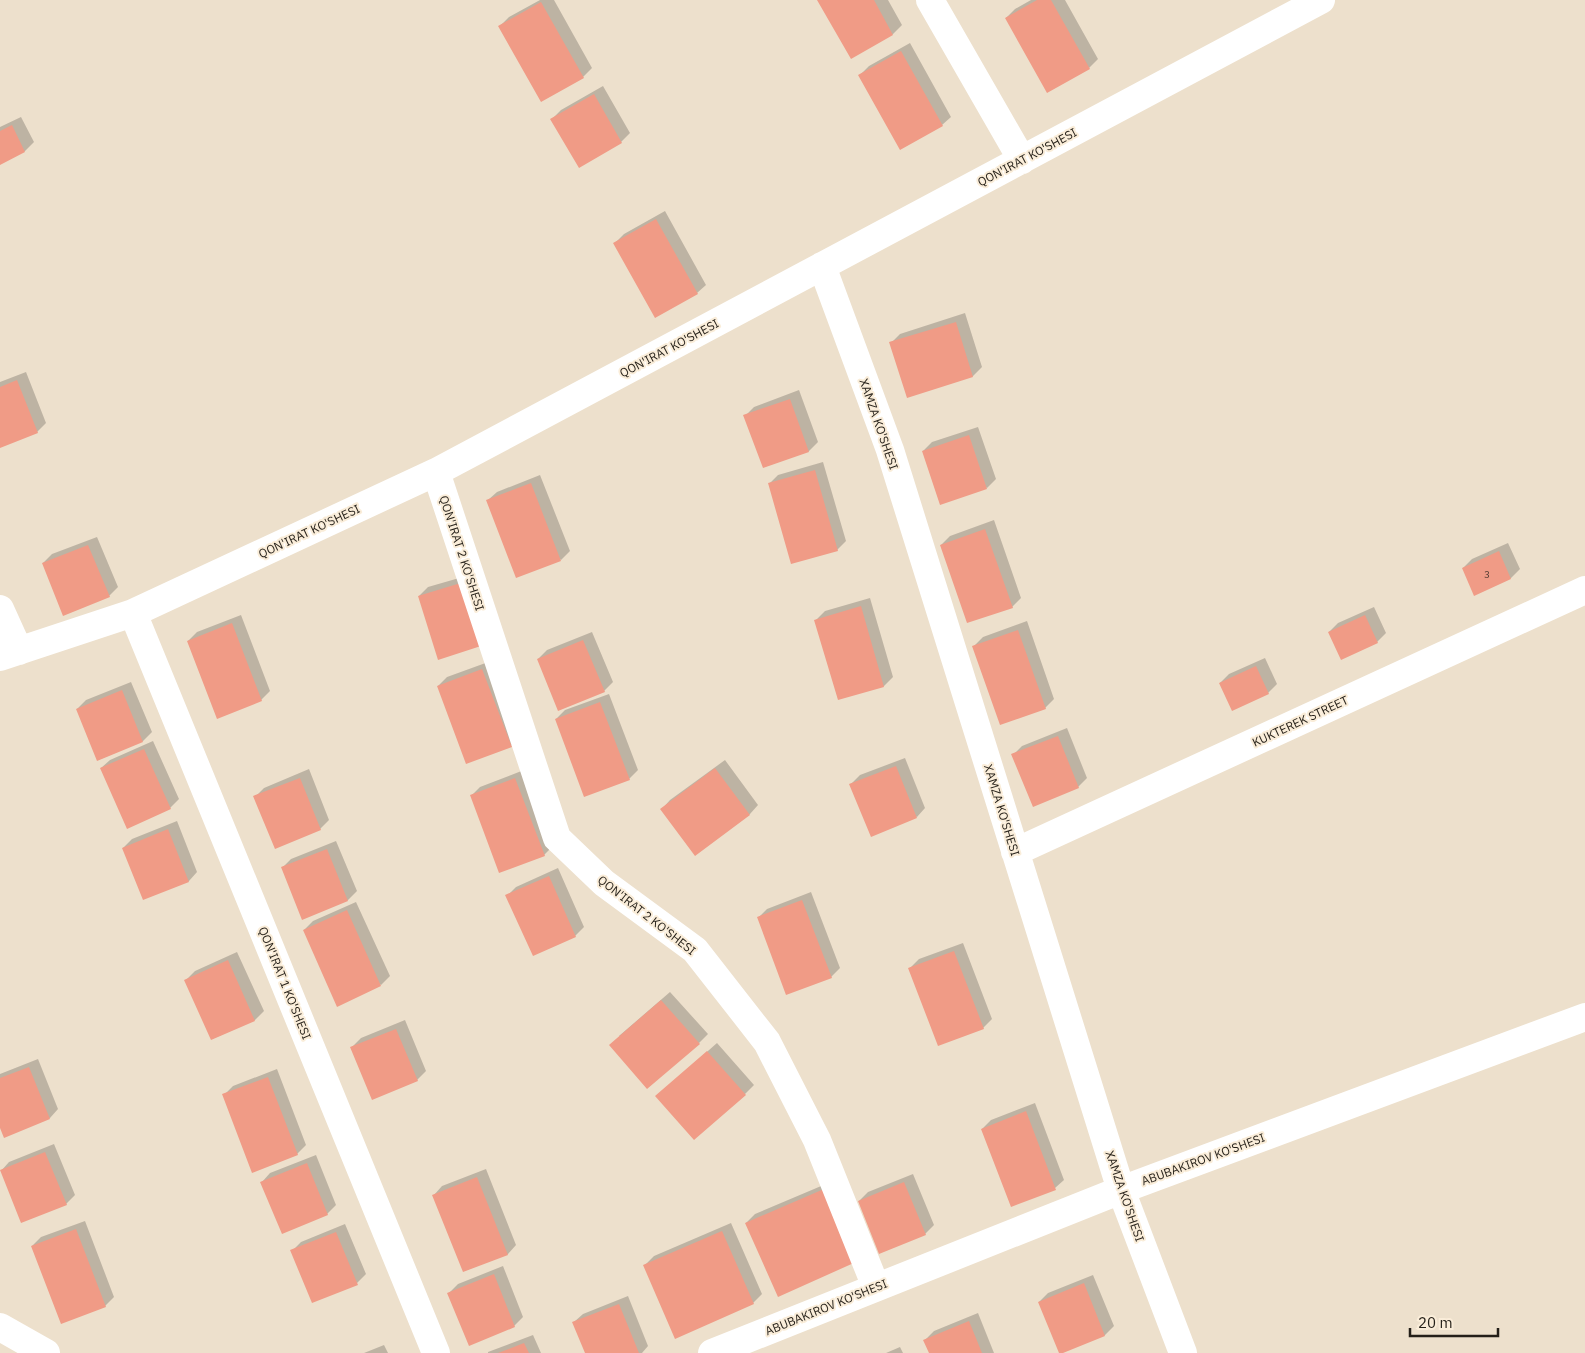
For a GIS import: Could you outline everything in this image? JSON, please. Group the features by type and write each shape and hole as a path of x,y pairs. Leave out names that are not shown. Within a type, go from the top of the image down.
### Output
{"street":[{"path":"930,0 1022,160"},
{"name":"QON'IRAT KO'SHESI","path":"10,654 133,614 436,472 1321,0"},
{"name":"XAMZA KO'SHESI","path":"822,266 890,450 1121,1190 1183,1353"},
{"name":"QON'IRAT 2 KO'SHESI","path":"436,472 557,838 604,883 695,950 768,1042 817,1140 876,1287"},
{"name":"KUKTEREK STREET","path":"1015,852 1585,590"},
{"path":"0,609 10,654"},
{"name":"QON'IRAT 1 KO'SHESI","path":"133,614 436,1353"},
{"name":"ABUBAKIROV KO'SHESI","path":"712,1353 1121,1190 1585,1017"},
{"path":"0,1327 46,1353"}],"building":[{"path":"817,0 874,0 893,35 851,59"},
{"path":"1037,0 1051,0 1090,69 1047,93 1005,18"},
{"path":"541,2 584,78 541,102 498,26"},
{"path":"901,51 943,126 900,150 858,75"},
{"path":"594,94 622,143 579,168 550,119"},
{"path":"12,125 25,152 0,165 0,131"},
{"path":"656,219 698,294 655,318 613,243"},
{"path":"956,322 973,377 907,398 889,342"},
{"path":"17,380 38,433 0,448 0,387"},
{"path":"790,399 809,452 763,468 743,415"},
{"path":"969,435 987,489 940,505 922,451"},
{"path":"815,470 838,551 791,564 768,483"},
{"path":"531,483 561,561 516,578 486,500"},
{"path":"985,529 1013,608 967,623 940,545"},
{"path":"88,545 110,597 63,616 42,563"},
{"path":"1499,551 1511,579 1474,596 1462,568"},
{"path":"464,582 484,645 438,660 418,596"},
{"path":"861,606 884,687 838,700 814,620"},
{"path":"1365,615 1378,643 1341,660 1328,632"},
{"path":"232,623 262,701 217,719 187,641"},
{"path":"1018,630 1046,709 1000,725 972,646"},
{"path":"583,640 605,692 558,711 537,659"},
{"path":"1256,666 1269,694 1232,711 1219,683"},
{"path":"482,669 512,747 466,764 437,686"},
{"path":"122,690 143,742 97,761 76,709"},
{"path":"600,702 630,780 584,797 555,719"},
{"path":"1058,736 1079,788 1033,807 1011,754"},
{"path":"144,749 171,809 127,829 100,768"},
{"path":"896,766 917,818 871,837 849,784"},
{"path":"715,768 750,815 695,856 660,809"},
{"path":"300,778 321,830 275,849 253,796"},
{"path":"515,778 545,856 499,873 470,795"},
{"path":"168,829 189,882 143,900 122,848"},
{"path":"327,849 348,901 302,920 281,867"},
{"path":"549,876 576,937 533,956 505,895"},
{"path":"802,900 832,978 786,995 757,917"},
{"path":"347,910 381,986 337,1007 303,930"},
{"path":"954,951 984,1029 938,1046 908,968"},
{"path":"228,960 255,1021 211,1040 184,980"},
{"path":"661,1000 700,1044 647,1089 609,1045"},
{"path":"396,1029 418,1081 372,1100 350,1047"},
{"path":"707,1051 746,1095 694,1140 655,1096"},
{"path":"29,1067 50,1119 4,1138 0,1128 0,1078"},
{"path":"268,1077 298,1155 252,1173 222,1094"},
{"path":"1026,1111 1056,1190 1011,1207 981,1129"},
{"path":"45,1152 67,1205 21,1223 0,1170"},
{"path":"307,1163 328,1215 282,1234 260,1182"},
{"path":"477,1177 508,1255 463,1272 432,1195"},
{"path":"904,1182 926,1235 879,1254 858,1201"},
{"path":"824,1189 856,1262 778,1297 745,1223"},
{"path":"76,1229 106,1307 61,1324 31,1246"},
{"path":"722,1231 754,1304 675,1339 643,1265"},
{"path":"336,1232 358,1285 312,1303 290,1250"},
{"path":"494,1274 515,1327 469,1346 447,1293"},
{"path":"1084,1283 1105,1336 1059,1353 1038,1302"},
{"path":"619,1304 639,1353 585,1353 572,1322"},
{"path":"969,1321 982,1353 929,1353 923,1340"},
{"path":"524,1343 529,1353 498,1353"}]}
